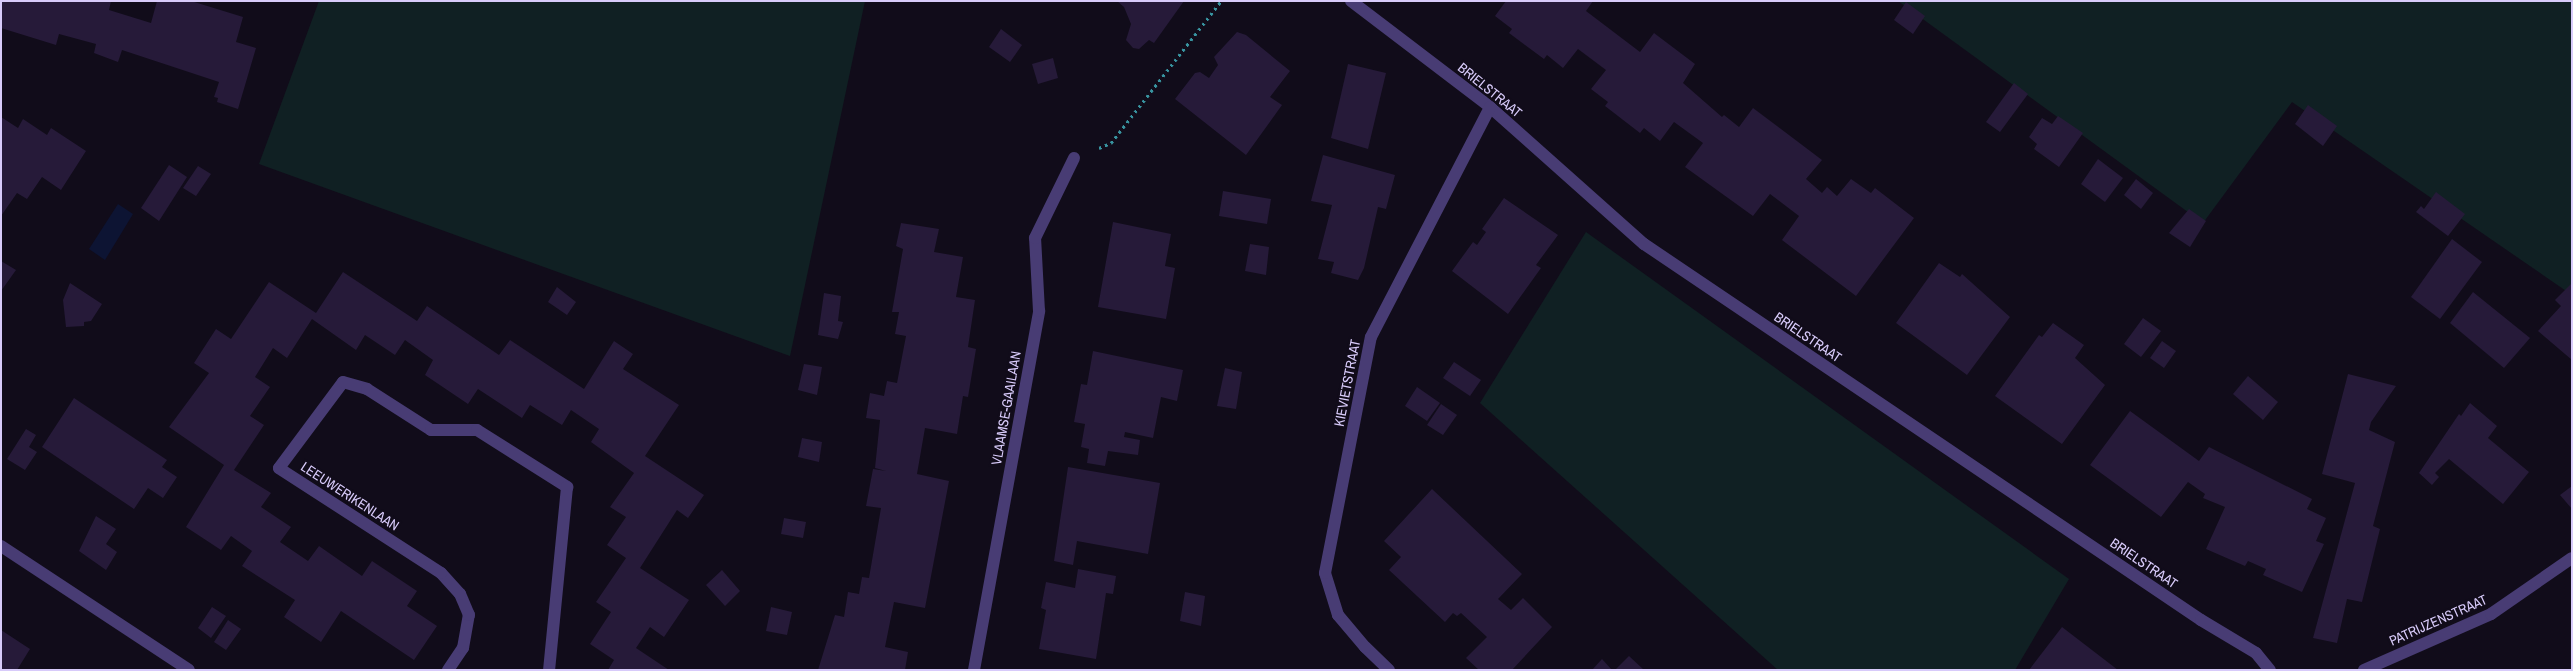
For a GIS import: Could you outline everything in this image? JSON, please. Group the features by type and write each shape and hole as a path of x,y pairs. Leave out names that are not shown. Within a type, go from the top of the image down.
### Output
{"street":[{"name":"BRIELSTRAAT","path":"1351,1 1490,107 1644,244 2201,620 2256,653 2270,670"},
{"name":"KIEVIETSTRAAT","path":"1389,670 1364,648 1338,615 1325,572 1370,337 1490,107"},
{"name":"VLAAMSE-GAAILAAN","path":"974,670 1039,311 1036,238 1074,158"},
{"name":"LEEUWERIKENLAAN","path":"448,670 462,648 469,615 460,594 441,573 279,468 343,382 368,389 431,430 477,430 567,487 549,670"},
{"path":"1,546 189,670"},
{"name":"PATRIJZENSTRAAT","path":"2364,670 2492,614 2572,558"}],"path":[{"path":"1074,158 1112,143 1221,1"}],"shaded area":[{"path":"319,1 865,1 790,356 259,164"},
{"path":"1898,1 2572,1 2572,295 2292,102 2203,223"},
{"path":"1586,232 2069,579 2015,670 1778,670 1480,403"}],"water":[{"path":"118,204 133,214 105,260 89,249"}],"building":[{"path":"1,1 111,1 109,10 151,23 157,1 191,1 243,17 236,42 256,48 238,109 217,102 218,98 214,97 219,82 122,50 118,62 94,53 96,44 59,34 56,45 1,28"},
{"path":"1117,1 1184,1 1154,43 1149,40 1139,49 1133,48 1126,40 1131,24 1124,7"},
{"path":"1506,1 1593,1 1586,11 1640,52 1654,33 1695,64 1683,83 1722,117 1724,115 1739,127 1753,108 1822,160 1806,179 1822,193 1827,187 1837,196 1851,179 1871,193 1875,188 1914,218 1856,296 1782,240 1799,216 1770,194 1753,216 1685,167 1703,143 1674,122 1660,141 1644,128 1640,133 1605,106 1608,102 1591,89 1606,70 1578,49 1563,68 1547,55 1544,59 1509,33 1512,29 1495,16"},
{"path":"1906,2 1925,16 1913,34 1894,20"},
{"path":"1001,29 1022,45 1010,62 989,47"},
{"path":"1237,32 1246,35 1290,71 1270,97 1282,105 1246,155 1175,99 1195,73 1200,72 1209,78 1218,65 1214,57"},
{"path":"1053,58 1058,78 1038,84 1032,64"},
{"path":"1348,64 1386,73 1368,149 1331,138"},
{"path":"2014,83 2028,94 2000,132 1986,122"},
{"path":"2308,105 2337,126 2323,146 2295,124"},
{"path":"2058,116 2083,133 2059,167 2034,149 2037,144 2029,137 2042,118 2052,124"},
{"path":"1,117 18,128 23,119 47,135 51,128 86,151 61,190 42,177 27,199 17,193 1,216"},
{"path":"1323,155 1395,175 1386,209 1378,207 1364,268 1358,280 1331,273 1334,262 1318,259 1332,205 1311,201"},
{"path":"2098,159 2123,178 2105,202 2081,184"},
{"path":"169,165 187,177 159,221 141,208"},
{"path":"198,166 211,174 196,196 183,188"},
{"path":"2136,179 2153,193 2141,209 2124,195"},
{"path":"1223,191 1271,199 1267,224 1219,216"},
{"path":"2436,192 2465,214 2448,236 2416,212 2421,206 2424,209"},
{"path":"1504,198 1558,235 1536,265 1541,268 1508,314 1452,271 1473,242 1477,245 1486,232 1482,229"},
{"path":"2189,209 2206,221 2190,247 2169,233"},
{"path":"1113,222 1171,234 1165,266 1175,268 1166,319 1098,307"},
{"path":"901,223 939,229 934,252 963,257 956,297 975,300 968,347 976,349 968,397 963,396 957,434 925,428 917,474 949,481 925,608 894,602 885,647 908,652 905,670 818,670 835,615 844,617 848,592 859,594 862,577 869,578 881,508 866,506 873,469 886,471 875,468 880,420 866,418 870,393 884,396 887,381 897,383 906,336 895,334 899,312 892,312 903,249 896,246"},
{"path":"2452,239 2482,262 2440,319 2411,297"},
{"path":"1250,244 1269,247 1266,275 1245,271"},
{"path":"1,261 16,270 1,291"},
{"path":"1939,263 1960,277 1962,274 2010,317 1967,375 1896,323"},
{"path":"343,272 417,321 427,306 499,355 510,340 584,389 614,341 633,354 623,369 679,405 645,456 704,495 688,518 677,510 640,568 689,600 664,637 650,627 636,648 669,670 608,670 614,660 590,644 611,612 596,602 626,558 607,545 626,517 610,507 634,473 591,442 599,429 571,410 562,425 530,405 522,418 478,389 468,404 425,375 433,360 405,340 395,355 365,335 356,350 312,319 287,358 273,348 255,377 270,387 250,416 264,425 234,470 271,493 261,507 291,527 280,542 308,561 319,546 362,576 372,561 417,591 407,606 437,626 414,660 341,611 321,642 284,617 295,600 242,566 252,551 231,536 221,550 186,527 224,465 169,427 209,373 194,363 216,329 231,339 269,282 316,313"},
{"path":"70,283 102,304 91,321 84,322 84,326 66,327 63,300"},
{"path":"2572,283 2572,360 2538,331 2561,306 2555,300"},
{"path":"557,287 576,302 567,315 548,302"},
{"path":"2473,292 2530,338 2504,368 2450,323"},
{"path":"824,293 841,296 838,321 843,322 838,339 818,335"},
{"path":"2143,318 2161,331 2141,357 2124,344"},
{"path":"2053,323 2084,345 2075,358 2105,385 2062,444 1995,396 2039,335 2042,337"},
{"path":"2162,341 2176,351 2164,368 2150,358"},
{"path":"1093,351 1183,370 1177,401 1161,397 1153,438 1125,432 1124,437 1140,440 1138,455 1108,451 1105,466 1087,463 1089,449 1081,447 1085,424 1074,422 1081,384 1087,385"},
{"path":"1454,362 1481,380 1470,396 1443,378"},
{"path":"804,364 822,367 817,395 798,390"},
{"path":"1225,368 1242,372 1236,409 1217,406"},
{"path":"2348,374 2396,386 2371,422 2369,430 2395,442 2373,526 2380,529 2362,602 2347,599 2337,643 2313,638 2355,483 2322,474"},
{"path":"2248,376 2278,402 2263,420 2233,394"},
{"path":"1417,387 1440,403 1427,421 1405,406"},
{"path":"74,398 167,460 162,467 177,477 163,498 148,488 134,509 42,447"},
{"path":"2470,403 2497,426 2488,438 2529,472 2503,504 2449,459 2435,473 2439,477 2432,485 2419,473 2459,414 2461,416"},
{"path":"1441,404 1457,415 1443,435 1427,425"},
{"path":"2130,411 2199,461 2209,447 2312,499 2307,509 2326,518 2316,541 2324,544 2302,592 2263,575 2266,569 2248,561 2245,566 2206,549 2225,507 2203,498 2205,494 2188,482 2161,517 2090,465"},
{"path":"26,429 36,435 29,447 37,452 25,470 7,459"},
{"path":"802,438 822,442 819,462 798,457"},
{"path":"1068,467 1160,483 1148,554 1077,541 1073,565 1054,561"},
{"path":"2572,486 2572,509 2560,495"},
{"path":"1432,489 1522,574 1498,599 1511,610 1523,598 1552,627 1512,670 1479,670 1466,658 1487,637 1461,613 1457,616 1453,613 1445,622 1389,570 1401,557 1384,541"},
{"path":"96,516 116,529 106,544 117,552 106,570 79,551"},
{"path":"784,518 806,522 803,538 781,534"},
{"path":"1078,569 1116,576 1113,594 1106,593 1096,659 1039,649 1046,610 1041,608 1046,582 1075,588"},
{"path":"722,570 740,591 725,606 706,585"},
{"path":"1185,592 1205,596 1201,626 1180,621"},
{"path":"212,607 226,616 211,638 198,628"},
{"path":"771,607 792,612 787,635 766,631"},
{"path":"228,620 241,629 226,650 214,642"},
{"path":"2062,627 2118,670 2029,670"},
{"path":"1,630 30,649 17,670 1,670"},
{"path":"1629,656 1644,670 1615,670"},
{"path":"1602,659 1612,670 1592,670"}]}
